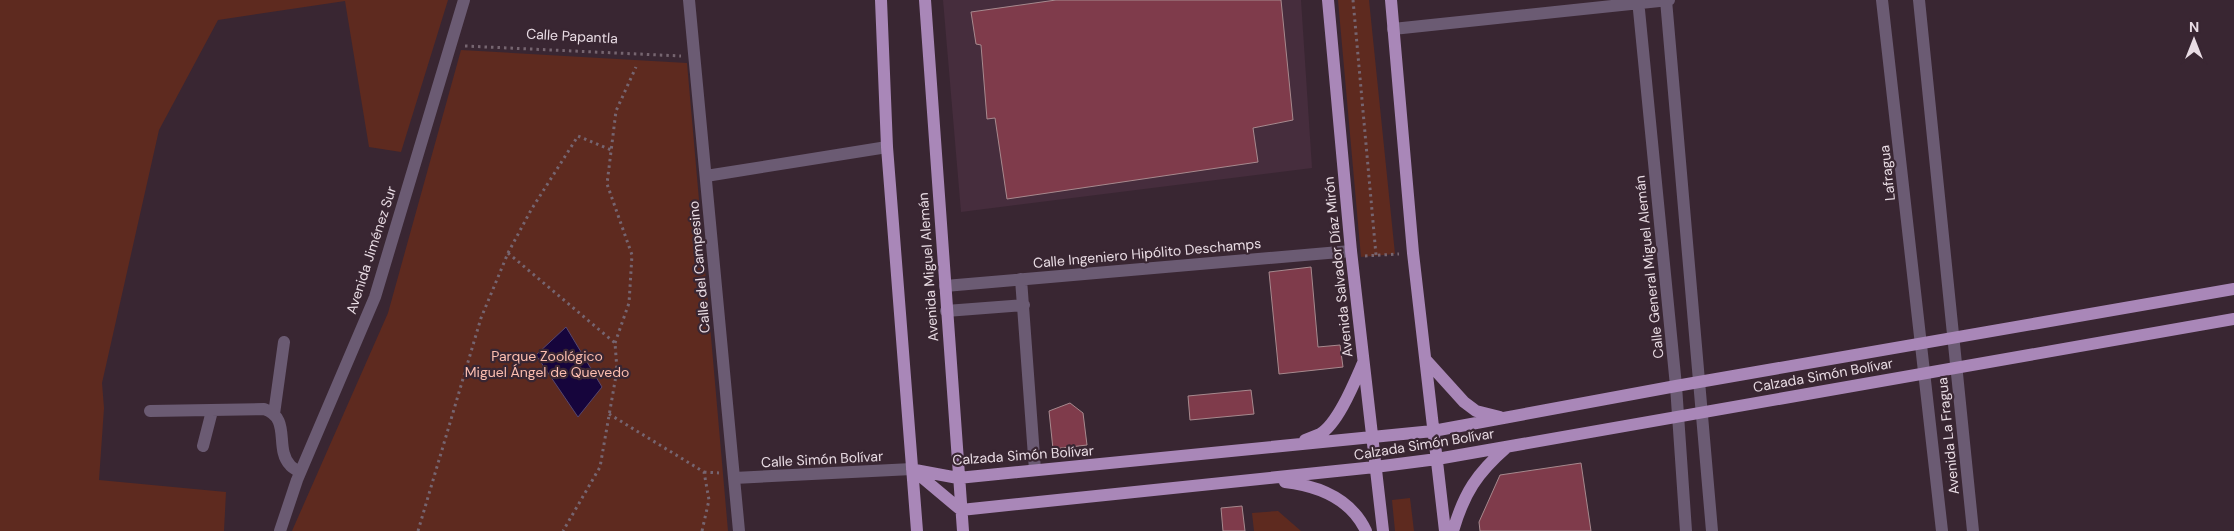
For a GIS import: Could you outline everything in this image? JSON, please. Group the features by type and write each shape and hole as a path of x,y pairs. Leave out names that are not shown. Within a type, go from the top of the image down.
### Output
{"main road":[{"path":"881,0 887,147 917,531"},
{"name":"Avenida Miguel Alemán","path":"925,0 963,531"},
{"name":"Avenida Salvador Díaz Mirón","path":"1328,0 1356,254 1363,363 1382,531"},
{"path":"1391,0 1413,253 1445,531"},
{"name":"Calzada Simón Bolívar","path":"912,469 958,478 1434,431 1922,342 2234,289"},
{"name":"Calzada Simón Bolívar","path":"961,510 1375,468 1437,459 1678,415 2234,319"},
{"path":"1426,360 1464,402 1476,411 1504,418"},
{"path":"1289,446 1322,433 1333,420 1351,390 1363,363"},
{"path":"1453,531 1466,494 1486,465 1508,446"},
{"path":"912,469 961,510"},
{"path":"1263,479 1298,483 1345,502 1360,519 1366,531"}],"street":[{"name":"Avenida Jiménez Sur","path":"280,531 300,472 375,297 464,0"},
{"name":"Calle del Campesino","path":"689,0 739,531"},
{"path":"1393,29 1667,0 1712,531"},
{"name":"Lafragua","path":"1882,0 1922,342"},
{"path":"1919,0 1953,338"},
{"name":"Calle General Miguel Alemán","path":"1639,2 1676,386 1686,531"},
{"path":"706,176 887,147"},
{"name":"Calle Ingeniero Hipólito Deschamps","path":"944,286 1356,254"},
{"path":"1021,279 1035,470"},
{"path":"946,312 1024,305"},
{"name":"Avenida La Fragua","path":"1953,338 1973,531"},
{"path":"274,414 284,342"},
{"name":"Avenida La Fragua","path":"1922,342 1942,531"},
{"path":"150,412 264,409 274,414 280,424 285,457 290,465 300,472"},
{"path":"203,446 212,410"},
{"name":"Calle Simón Bolívar","path":"734,478 912,469"}],"path":[{"path":"1353,0 1376,255"},
{"name":"Calle Papantla","path":"449,45 694,56"},
{"path":"563,531 600,467 617,370 615,343 628,303 632,254 607,184 616,111 636,67"},
{"path":"418,531 481,318 508,253 531,210 578,136 612,150"},
{"path":"508,253 615,343"},
{"path":"1356,254 1395,254"},
{"path":"609,414 704,472 709,500 702,531"}],"shaded area":[{"path":"943,0 1301,0 1312,168 961,212"},
{"path":"566,327 602,387 578,417 536,355"}],"green space":[{"path":"0,0 448,0 401,152 369,147 345,1 218,20 159,130 102,383 104,408 99,480 226,492 224,531 0,531"},
{"path":"1338,0 1369,0 1395,254 1361,257"},
{"name":"Parque Zoológico Miguel Ángel de Quevedo","path":"461,50 687,63 728,531 292,531 388,313"},
{"path":"1410,498 1414,531 1395,531 1392,500"},
{"path":"1278,511 1301,531 1254,531 1252,513"}],"building":[{"path":"1056,0 1281,0 1293,120 1253,128 1258,162 1007,199 995,118 987,119 981,45 976,44 971,12"},
{"path":"1311,267 1318,347 1340,345 1343,367 1279,374 1269,272"},
{"path":"1251,390 1254,414 1190,420 1188,396"},
{"path":"1070,403 1083,413 1087,445 1053,449 1049,411"},
{"path":"1581,463 1591,531 1480,531 1479,522 1500,475"},
{"path":"1242,506 1245,531 1223,531 1221,508"}]}
